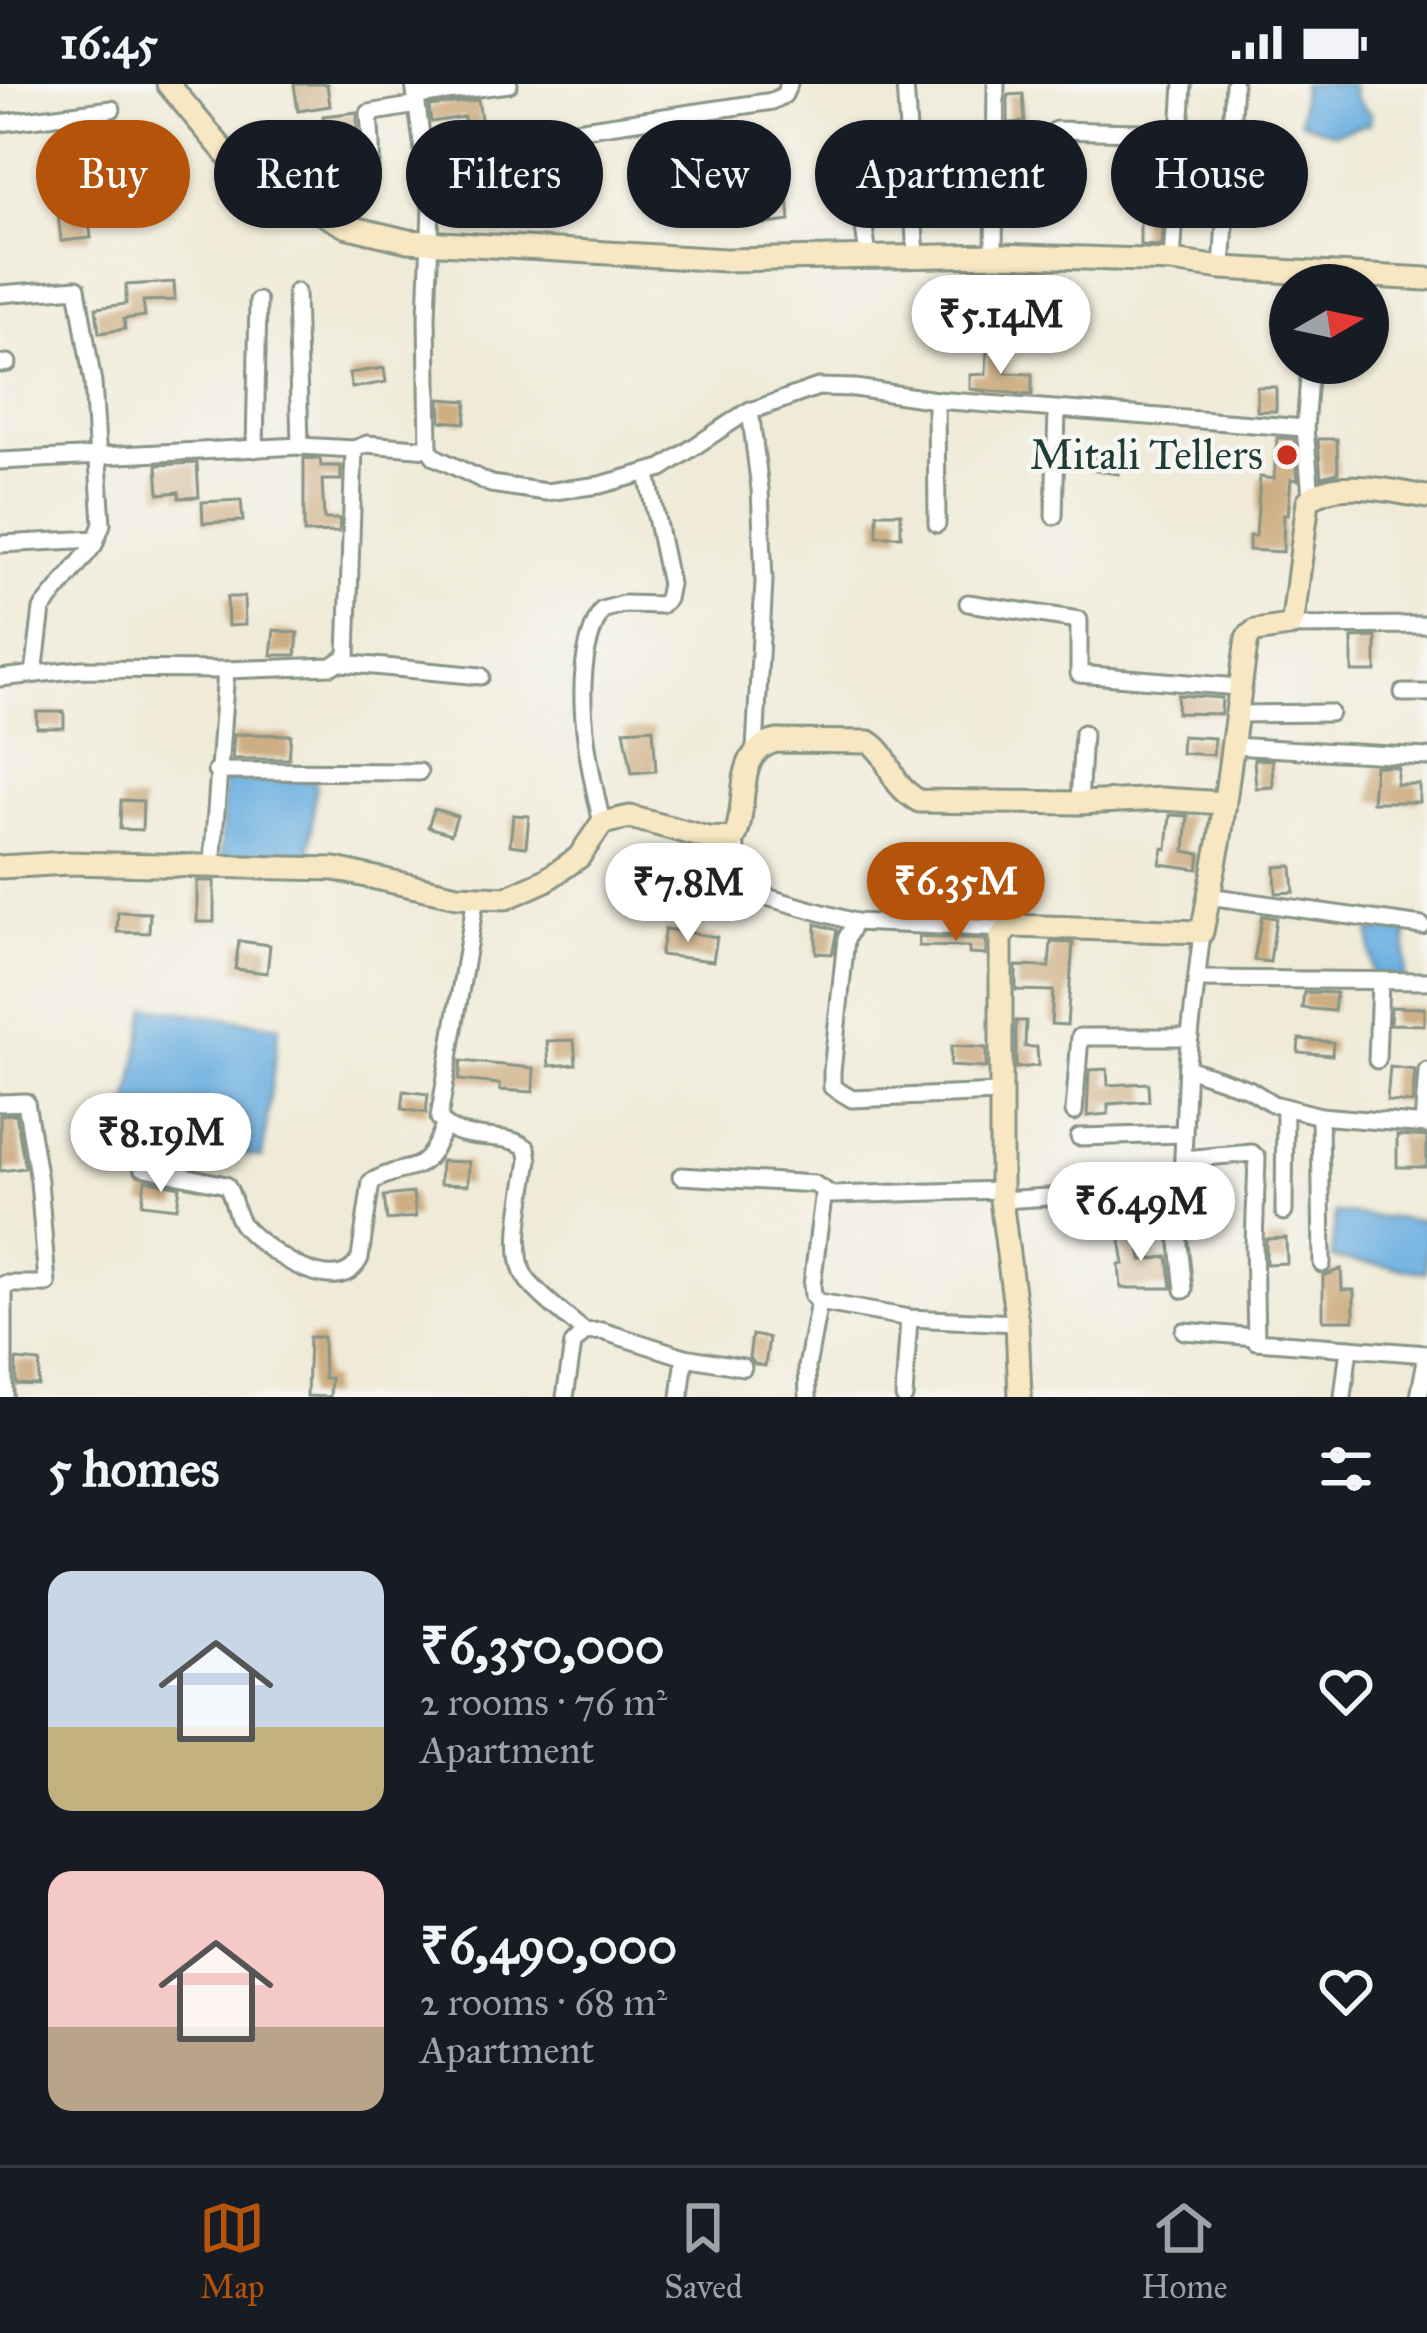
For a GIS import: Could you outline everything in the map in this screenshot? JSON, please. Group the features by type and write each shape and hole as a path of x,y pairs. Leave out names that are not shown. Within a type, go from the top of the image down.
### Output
{"street":[{"path":"168,84 214,139"},
{"path":"369,120 369,112 416,95 509,84"},
{"path":"603,125 772,100 784,95 788,84"},
{"path":"904,84 916,256"},
{"path":"994,255 996,84"},
{"path":"1180,120 1184,84"},
{"path":"1222,268 1234,84"},
{"path":"0,124 112,109"},
{"path":"352,228 432,248 724,260 994,255 1172,261 1269,273"},
{"path":"430,228 429,449 435,457 491,484 546,492 647,474 750,410 818,387 1305,428"},
{"path":"864,228 868,257"},
{"path":"1172,261 1174,228"},
{"path":"1389,279 1427,279"},
{"path":"0,294 77,287 100,454 102,524 66,583 42,609 34,674"},
{"path":"296,292 300,446"},
{"path":"255,449 257,302"},
{"path":"1289,626 1311,496 1305,428 1308,384"},
{"path":"936,400 938,524"},
{"path":"750,410 764,581 755,749 734,838 743,881 752,892 855,922 1202,932"},
{"path":"1054,516 1057,410"},
{"path":"0,460 300,446 354,449 368,444 429,449"},
{"path":"342,663 347,656 354,449"},
{"path":"602,823 582,702 594,623 602,610 622,604 661,605 668,598 670,584 647,474"},
{"path":"1311,496 1341,488 1427,497"},
{"path":"0,544 96,539"},
{"path":"968,603 1079,620 1079,674 1238,687"},
{"path":"1184,1290 1176,1189 1182,1181 1190,1036 1238,687 1250,634 1289,626 1427,625"},
{"path":"0,678 82,670 226,670 342,663 482,676"},
{"path":"212,868 226,670"},
{"path":"1402,693 1427,693"},
{"path":"1235,714 1330,713"},
{"path":"1079,803 1083,733"},
{"path":"755,749 777,741 869,742 878,748 897,789 920,802 1161,799 1223,803"},
{"path":"1232,746 1427,757"},
{"path":"216,771 419,772"},
{"path":"0,867 68,863 335,869 457,896 506,898 546,880 579,857 602,823 630,817 708,838 734,838"},
{"path":"1208,896 1422,926"},
{"path":"476,897 439,1118 444,1126 518,1141 527,1148 520,1269 527,1281 585,1332"},
{"path":"855,922 847,939 832,1087 852,1099 870,1101 999,1093"},
{"path":"1004,929 1000,936 1001,1195 1017,1323 1020,1397"},
{"path":"1197,979 1427,981"},
{"path":"1377,1060 1380,981"},
{"path":"1074,1112 1080,1037 1190,1036"},
{"path":"1187,1068 1249,1089 1267,1101 1320,1116 1425,1125 1427,1071"},
{"path":"0,1103 26,1102 39,1181 47,1284 4,1284 4,1397"},
{"path":"1284,1212 1285,1107"},
{"path":"1320,1116 1322,1264"},
{"path":"142,1167 226,1185 241,1224 290,1263 304,1271 345,1273 360,1258 370,1182 424,1164 433,1156 444,1126"},
{"path":"1079,1137 1184,1134"},
{"path":"1183,1159 1252,1153 1257,1158 1255,1337 1259,1342 1427,1354 1419,1397"},
{"path":"681,1176 814,1184 832,1195 1176,1189"},
{"path":"824,1190 812,1286 819,1302 909,1318 1017,1323"},
{"path":"808,1397 807,1367 819,1302"},
{"path":"904,1397 909,1318"},
{"path":"565,1397 573,1344 585,1332 602,1330 686,1357 743,1367"},
{"path":"1184,1331 1255,1337"},
{"path":"1342,1397 1349,1348"},
{"path":"680,1397 686,1357"}],"water":[{"path":"1302,84 1352,84 1355,99 1371,114 1370,123 1333,133 1300,120"},
{"path":"224,779 316,781 309,858 221,859"},
{"path":"1370,931 1407,932 1404,981 1372,973"},
{"path":"147,1007 279,1026 262,1158 125,1125"},
{"path":"1335,1213 1427,1221 1426,1272 1332,1258"}],"building":[{"path":"294,84 327,84 330,106 298,111"},
{"path":"1023,94 1025,120 1008,120 1008,95"},
{"path":"478,100 481,120 431,120 429,106"},
{"path":"357,112 357,120 324,120 323,116"},
{"path":"60,228 90,228 91,238 61,241"},
{"path":"1140,228 1162,228 1161,246 1140,245"},
{"path":"174,282 175,300 143,301 145,316 124,319 125,329 99,333 96,308 126,304 126,285"},
{"path":"987,350 1007,351 1006,373 1032,374 1032,395 970,389 970,375 986,374"},
{"path":"384,368 386,382 352,388 349,373"},
{"path":"1257,387 1276,387 1276,411 1257,411"},
{"path":"440,399 467,401 465,423 441,421"},
{"path":"1277,438 1294,439 1298,480 1291,479 1283,552 1249,550 1249,536 1256,536 1260,477 1274,479"},
{"path":"1318,439 1337,439 1338,473 1321,477"},
{"path":"1094,453 1120,456 1118,474 1092,470"},
{"path":"304,458 320,459 321,466 341,466 341,480 322,480 324,519 340,519 339,532 304,533"},
{"path":"197,463 199,497 159,494 157,465"},
{"path":"241,500 243,521 203,523 202,502"},
{"path":"877,513 901,513 901,536 877,536"},
{"path":"227,597 244,597 245,625 228,626"},
{"path":"274,630 298,633 296,655 271,655"},
{"path":"1376,637 1376,672 1352,672 1352,638"},
{"path":"1178,695 1222,698 1221,714 1177,713"},
{"path":"37,712 64,712 64,728 37,728"},
{"path":"653,728 656,771 632,773 624,730"},
{"path":"234,734 291,735 289,759 232,759"},
{"path":"1182,736 1214,738 1213,755 1181,753"},
{"path":"1254,759 1272,760 1273,787 1256,788"},
{"path":"1375,766 1398,767 1396,784 1419,784 1419,802 1372,802"},
{"path":"121,800 143,801 142,830 120,829"},
{"path":"434,809 457,816 451,834 428,827"},
{"path":"513,815 529,816 526,847 510,845"},
{"path":"1170,815 1188,816 1185,851 1200,854 1198,869 1160,864 1163,848 1167,849"},
{"path":"1292,866 1294,892 1276,893 1275,867"},
{"path":"197,881 214,881 214,922 197,922"},
{"path":"118,912 150,913 149,933 117,932"},
{"path":"1262,916 1276,918 1270,962 1254,960"},
{"path":"816,924 837,930 832,954 816,953"},
{"path":"665,929 717,937 713,961 660,955"},
{"path":"919,937 986,940 986,955 969,954 969,947 919,946"},
{"path":"239,941 270,945 267,973 235,969"},
{"path":"1051,942 1073,943 1067,1025 1051,1024 1053,991 1016,990 1016,966 1049,967"},
{"path":"1304,992 1336,993 1334,1011 1302,1008"},
{"path":"1391,1007 1424,1008 1424,1025 1390,1024"},
{"path":"1016,1021 1026,1021 1025,1047 1037,1047 1038,1066 1016,1068"},
{"path":"1299,1039 1333,1042 1332,1055 1298,1052"},
{"path":"574,1040 576,1064 549,1066 547,1041"},
{"path":"951,1046 986,1048 986,1068 950,1066"},
{"path":"461,1061 534,1068 533,1092 459,1080"},
{"path":"1390,1067 1415,1070 1412,1103 1387,1101"},
{"path":"1107,1069 1108,1085 1148,1083 1149,1101 1108,1104 1108,1114 1087,1116 1089,1070"},
{"path":"404,1091 428,1094 426,1113 402,1109"},
{"path":"16,1114 25,1168 0,1171 0,1115"},
{"path":"1397,1135 1427,1137 1427,1167 1397,1167"},
{"path":"441,1161 469,1162 468,1185 440,1184"},
{"path":"145,1180 180,1187 177,1208 142,1204"},
{"path":"413,1193 416,1217 387,1220 384,1196"},
{"path":"1136,1223 1142,1260 1168,1257 1172,1288 1121,1288 1119,1265 1124,1264 1118,1226"},
{"path":"1286,1238 1287,1263 1266,1264 1266,1239"},
{"path":"1341,1269 1342,1290 1354,1290 1354,1320 1323,1320 1323,1276"},
{"path":"752,1335 769,1338 765,1366 749,1357"},
{"path":"309,1337 323,1337 324,1378 331,1378 330,1397 307,1396"},
{"path":"16,1360 40,1362 38,1385 16,1384"}],"place":[{"name":"Mitali Tellers","path":"1287,455"}]}
